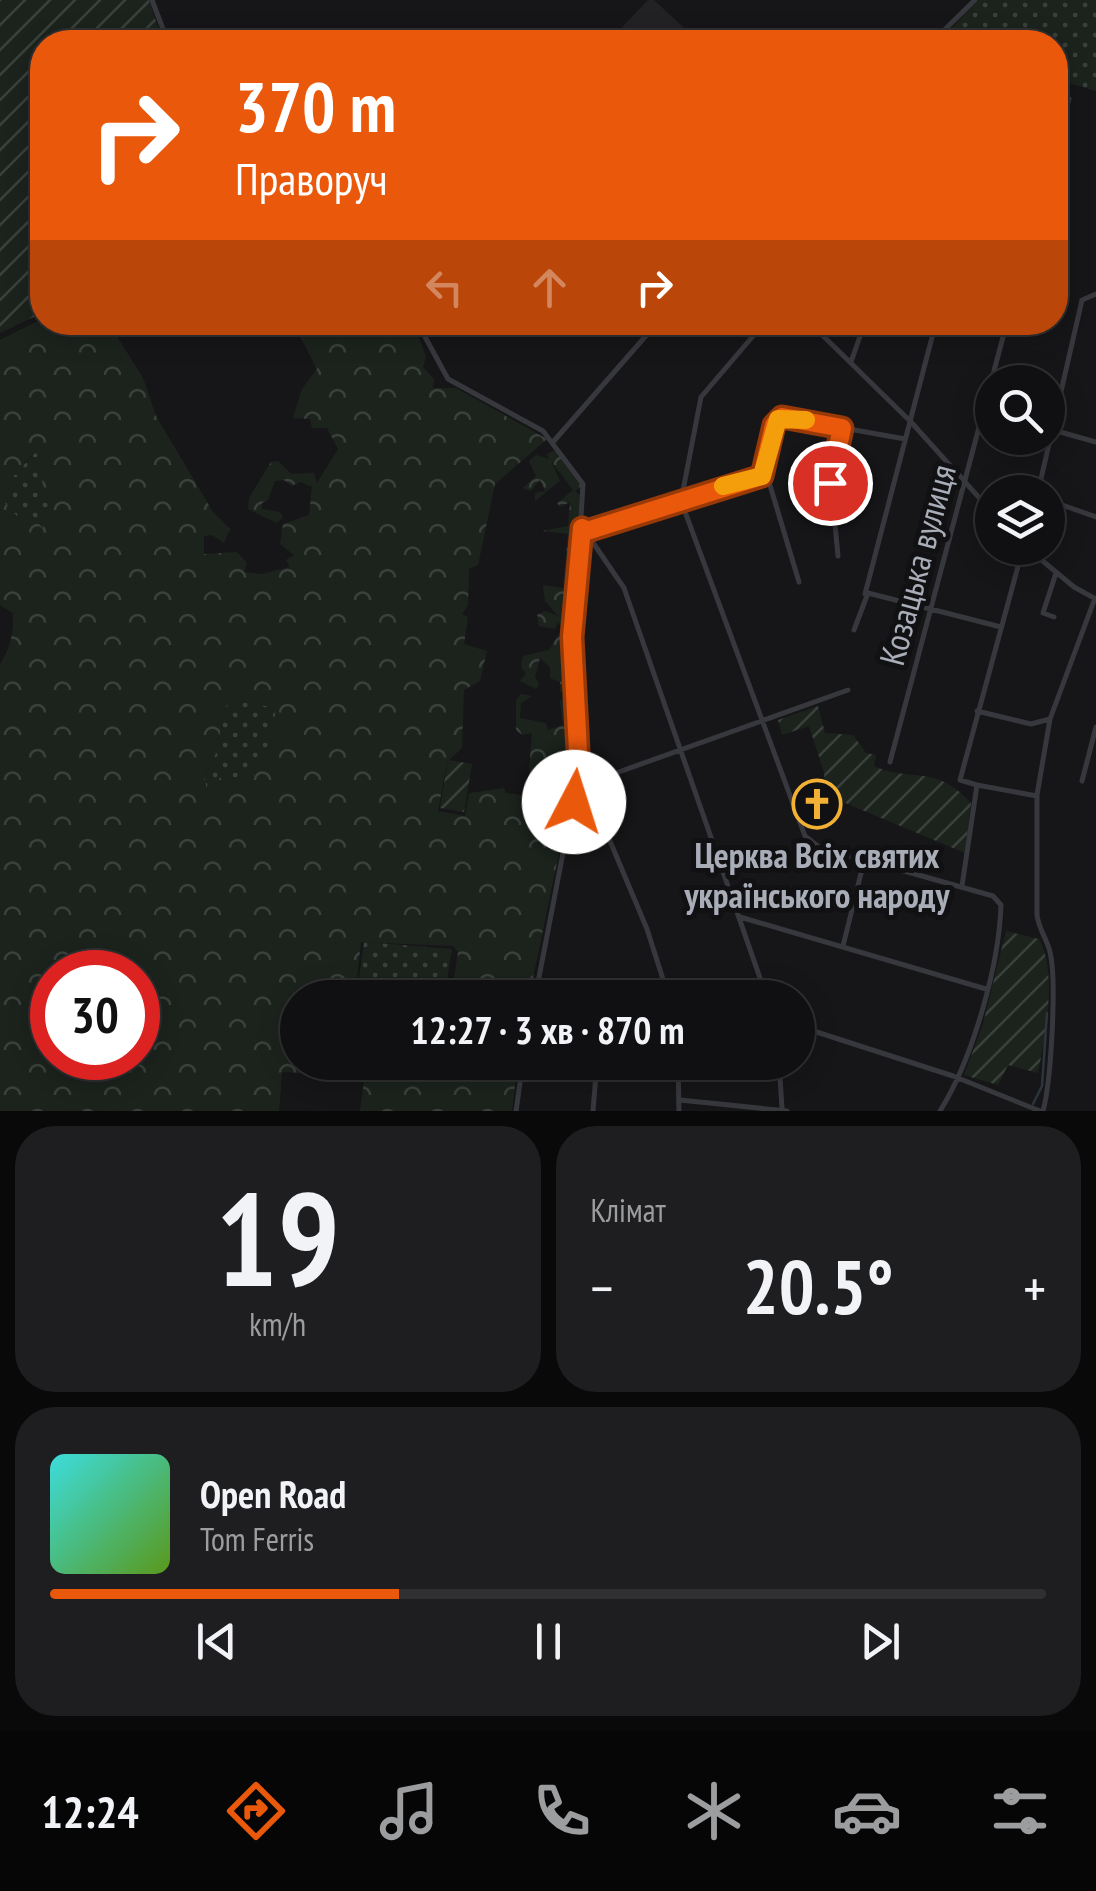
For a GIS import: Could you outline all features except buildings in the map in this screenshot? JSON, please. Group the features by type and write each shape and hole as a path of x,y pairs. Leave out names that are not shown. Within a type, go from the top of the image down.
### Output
{"street":[{"path":"152,0 163,30"},
{"path":"944,30 974,0"},
{"path":"1065,376 1082,300 1096,294"},
{"path":"424,335 448,379 543,431 583,484 585,529 571,678 579,770 539,980"},
{"path":"553,442 647,335"},
{"path":"754,335 701,397 681,501 759,721 805,836 819,847 993,896 1001,905 986,989 958,1079 940,1111"},
{"path":"823,335 975,492"},
{"path":"851,362 860,335"},
{"path":"854,630 933,335"},
{"name":"Козацька вулиця","path":"890,762 1003,335"},
{"path":"762,476 778,419 787,416 906,439"},
{"path":"838,556 830,483 842,428"},
{"path":"1065,433 1096,442"},
{"path":"585,529 762,476"},
{"path":"762,476 769,482 800,582"},
{"path":"1065,506 1096,517"},
{"path":"585,529 624,588 761,980"},
{"path":"1020,565 960,780 1037,796"},
{"path":"815,1033 958,1079 1039,1110 1050,1063 1052,968 1037,915 1037,796 1050,718 1096,598 1046,565"},
{"path":"1054,617 1043,612 1056,573"},
{"path":"864,594 1001,627"},
{"path":"588,783 848,690"},
{"path":"978,711 1031,724 1050,718"},
{"path":"1082,781 1096,727"},
{"path":"579,770 588,783 647,928 663,980"},
{"path":"962,887 977,785"},
{"path":"843,946 865,858"},
{"path":"740,917 986,989"},
{"path":"516,1111 520,1080"},
{"path":"593,1111 596,1080"},
{"path":"679,1080 679,1111"},
{"path":"680,1100 784,1110 781,1080"}],"shaded area":[{"path":"648,0 654,0 686,30 619,30"}],"green space":[{"path":"0,0 149,0 159,30 30,30 30,319 0,333"},
{"path":"979,0 1096,0 1096,91 1068,83 1068,30 950,30"},
{"path":"30,325 30,335 118,335 143,378 156,416 213,512 230,529 224,543 212,535 204,536 204,554 237,552 247,563 244,572 262,574 290,567 286,560 294,555 280,544 283,524 309,515 312,487 301,482 291,486 284,480 275,481 262,509 280,512 283,517 277,523 248,509 249,498 271,462 278,461 291,474 314,473 317,483 338,449 327,428 312,428 310,419 293,418 302,389 317,369 299,335 418,335 426,356 423,367 434,379 433,388 456,388 547,439 495,484 478,565 469,569 468,605 462,614 468,617 464,644 487,651 480,681 464,690 462,748 447,762 438,811 465,816 469,793 504,788 506,793 527,796 532,733 522,735 516,730 516,700 521,694 532,696 521,703 520,718 546,723 548,730 563,725 560,701 564,697 570,700 568,726 575,776 533,980 454,980 458,952 453,946 361,942 357,980 280,980 279,1111 0,1111 0,665 11,640 13,613 0,605 0,340","holes":["35,453 45,456 40,474 49,507 42,512 43,528 31,516 22,522 3,501 14,475 22,475 24,463","228,698 276,708 271,743 254,768 253,780 219,778 219,789 208,794 204,777 215,755"]},
{"path":"556,450 582,486 575,491 580,495 577,529 572,533 579,536 579,547 567,634 558,622 555,629 539,626 537,615 545,611 558,616 545,601 543,585 563,588 568,534 542,531 568,526 570,502 560,507 557,503 573,490 551,461 560,481 535,501 535,493 545,491 540,480 531,491 523,488 536,476 529,461 536,455 549,459 547,454"},
{"path":"35,453 45,456 40,474 49,507 43,528 34,520 22,522 3,501 14,475"},
{"path":"558,635 568,641 570,654 562,668 568,677 566,693 560,692 560,682 550,678 550,667 540,658 536,689 520,681 526,674 521,667 523,656 549,650"},
{"path":"228,698 277,708 271,743 254,768 253,781 219,778 219,789 208,794 204,778 215,755"},
{"path":"818,706 825,733 853,735 866,753 876,755 874,766 934,778 971,803 965,853 826,795 824,772 809,726 782,735 778,720"},
{"path":"448,760 472,764 464,812 440,808"},
{"path":"1006,931 1039,939 1045,953 1049,987 1038,1073 1008,1065 998,1085 964,1075 983,1024"},
{"path":"364,942 452,949 447,980 359,979"},
{"path":"364,1080 516,1080 512,1111 360,1111"}],"waterway":[{"path":"1033,1104 1042,1086 1047,1013"}],"slow traffic":[{"path":"723,486 762,476 778,419 787,416 806,420"}],"place":[{"name":"Церква Всіх святих українського народу","path":"817,804"}],"route":[{"path":"574,802 579,770 571,678 572,637 582,528 587,531 762,476 774,425 782,417 842,428 830,483"}]}
